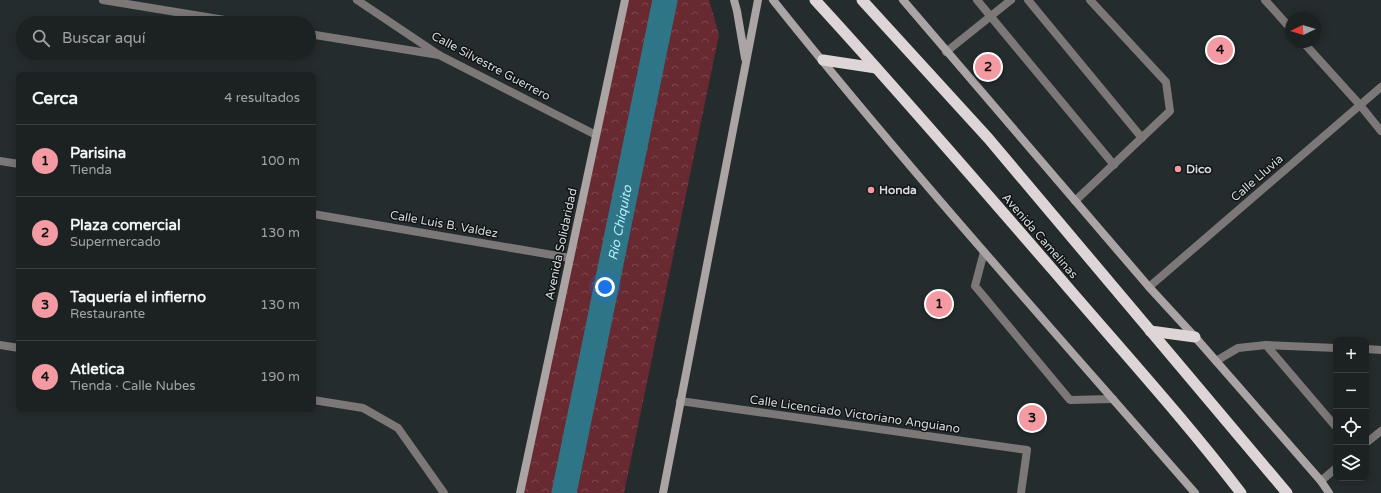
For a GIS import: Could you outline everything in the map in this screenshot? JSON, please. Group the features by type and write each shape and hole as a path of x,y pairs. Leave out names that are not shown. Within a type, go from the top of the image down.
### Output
{"highway":[{"name":"Avenida Camelinas","path":"815,0 1203,444 1241,493"},
{"name":"Avenida Camelinas","path":"862,0 988,138 1287,493"},
{"path":"822,60 876,68"},
{"path":"1150,331 1196,337"}],"main road":[{"name":"Avenida Solidaridad","path":"520,493 625,0"},
{"path":"734,0 746,64"},
{"path":"663,493 758,0"},
{"path":"772,0 898,152 1195,493"},
{"path":"904,0 946,52 1075,200 1149,288 1196,337 1321,481 1329,493"}],"street":[{"path":"103,0 200,16"},
{"name":"Calle Silvestre Guerrero","path":"357,0 440,55 596,135"},
{"path":"977,0 1114,165"},
{"path":"946,52 1011,0"},
{"path":"1028,0 1142,138"},
{"path":"1075,200 1170,111 1166,82 1090,0"},
{"path":"1265,0 1285,22"},
{"path":"316,35 440,55"},
{"path":"1308,48 1360,105 1381,131"},
{"name":"Calle Lluvia","path":"1149,288 1381,87"},
{"path":"0,161 16,164"},
{"name":"Calle Luis B. Valdez","path":"316,215 570,258"},
{"path":"984,252 975,286 1070,400 1113,399"},
{"path":"0,345 16,348"},
{"path":"1266,345 1333,423"},
{"path":"1216,361 1238,348 1266,345 1333,348"},
{"path":"1369,349 1381,350"},
{"path":"316,400 363,408 398,428 444,493"},
{"name":"Calle Licenciado Victoriano Anguiano","path":"680,401 1027,450 1021,493"},
{"path":"1369,441 1381,431"},
{"path":"1321,481 1333,471"}],"green space":[{"path":"622,0 709,0 719,35 624,493 517,493"}],"waterway":[{"name":"Río Chiquito","path":"564,493 665,0"}],"place":[{"name":"Atletica","path":"1220,50"},
{"name":"Plaza comercial","path":"988,67"},
{"name":"Dico","path":"1178,169"},
{"name":"Honda","path":"871,190"},
{"name":"Parisina","path":"939,304"},
{"name":"Taquería el infierno","path":"1032,418"}]}
